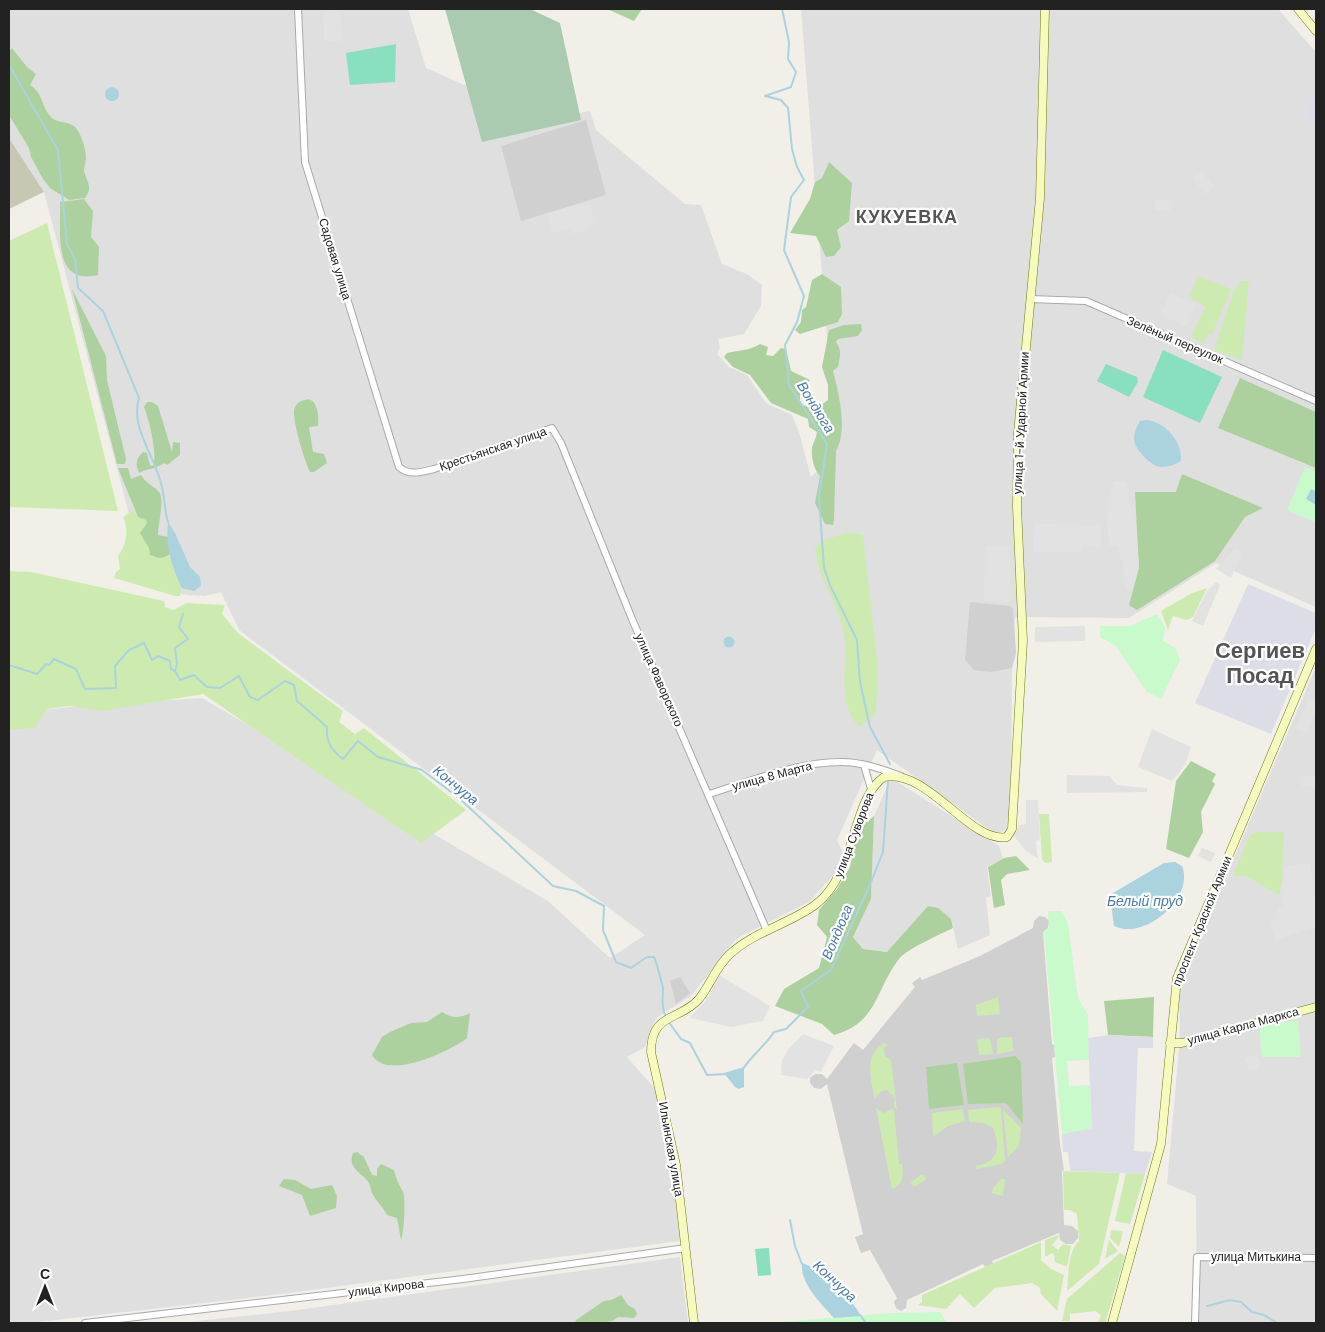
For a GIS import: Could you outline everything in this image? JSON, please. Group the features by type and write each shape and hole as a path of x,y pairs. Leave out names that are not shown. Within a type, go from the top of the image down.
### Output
{"main road":[{"name":"улица 1-й Ударной Армии","path":"1007,836 1012,829 1014,821 1023,642 1017,507 1018,458 1021,389 1040,198 1045,9"},
{"path":"1298,9 1316,31"},
{"name":"проспект Красной Армии","path":"1112,1323 1161,1144 1167,1103 1170,1043 1178,978 1316,650"},
{"name":"улица 8 Марта","path":"901,776 921,786 992,836 1007,836"},
{"name":"улица Суворова","path":"674,1015 698,1000 729,955 767,931 815,905 837,881 842,871 871,789 884,777 901,776"},
{"name":"улица Карла Маркса","path":"1170,1043 1182,1043 1316,1007"},
{"name":"Ильинская улица","path":"674,1015 662,1022 651,1038 652,1052 676,1165 694,1323"}],"street":[{"name":"Садовая улица","path":"298,9 305,162 399,467 404,471 419,473 434,469"},
{"name":"Зелёный переулок","path":"1030,299 1086,301 1316,401"},
{"name":"Крестьянская улица","path":"434,469 552,428"},
{"name":"улица Фаворского","path":"552,428 561,443 632,619 710,794 767,931"},
{"name":"улица 8 Марта","path":"710,794 802,766 842,762 864,765 901,776"},
{"path":"864,765 871,789"},
{"name":"улица Кирова","path":"85,1323 442,1282 686,1248"},
{"name":"улица Митькина","path":"1195,1323 1197,1256 1316,1258"}],"shaded area":[{"path":"9,9 408,9 426,68 462,84 556,117 590,111 596,130 685,204 701,205 722,264 747,274 762,285 761,306 744,334 718,339 720,347 717,354 729,367 747,375 766,403 792,415 799,432 811,477 836,451 801,9 1278,9 1316,52 1316,607 1216,563 1129,618 1015,617 1016,653 1012,668 1011,805 1007,828 1002,832 993,832 877,750 837,840 843,852 835,873 809,902 737,938 691,996 656,1018 645,1047 627,1057 656,1090 674,1184 680,1241 281,1294 29,1323 9,1323 9,714 79,706 202,698 548,901 610,958 645,935 239,630 221,592 205,596 187,595 148,586 44,192 9,138"},
{"path":"323,9 340,9 342,41 324,41"},
{"path":"1316,96 1316,126 1309,121 1305,114 1307,103"},
{"path":"586,120 606,195 521,221 501,146"},
{"path":"9,138 44,192 9,209"},
{"path":"1201,171 1214,186 1205,195 1193,178"},
{"path":"1155,199 1171,200 1170,210 1155,210"},
{"path":"589,202 595,221 591,228 572,234 570,228 552,233 547,214"},
{"path":"1170,293 1197,304 1187,327 1161,315"},
{"path":"1113,481 1127,481 1129,505 1135,511 1139,567 1133,589 1126,588 1123,560 1120,560 1118,547 1109,546 1107,520"},
{"path":"1034,524 1101,525 1101,547 1083,547 1081,552 1033,552"},
{"path":"985,546 1009,546 1011,603 984,600"},
{"path":"1235,549 1242,553 1231,578 1216,569"},
{"path":"1216,582 1220,585 1203,626 1192,621 1207,591"},
{"path":"1248,584 1316,613 1316,628 1271,734 1195,703"},
{"path":"970,602 1010,606 1013,608 1016,653 1012,668 990,672 974,670 965,660"},
{"path":"1085,626 1085,641 1035,642 1035,627"},
{"path":"1316,667 1316,1323 1197,1323 1196,1196 1167,1184 1180,1037 1179,986"},
{"path":"1308,700 1316,703 1316,710 1307,733 1296,729"},
{"path":"1152,729 1191,747 1185,765 1172,781 1138,767"},
{"path":"1316,774 1316,786 1302,786 1300,778 1305,775 1310,778"},
{"path":"1067,775 1109,776 1117,785 1147,788 1147,792 1067,793"},
{"path":"891,778 999,846 1003,858 987,867 991,896 986,898 990,935 958,949 951,919 928,906 888,952 863,949 853,937 871,899 874,816"},
{"path":"1026,800 1038,800 1040,840 1036,841 1038,859 1025,850 1014,836 1019,825 1026,824"},
{"path":"1202,848 1215,853 1211,862 1198,856"},
{"path":"1310,863 1316,903 1316,927 1275,940 1270,923 1278,918 1277,909 1283,907 1287,920 1280,894 1287,866"},
{"path":"1039,916 1045,917 1049,921 1048,928 1043,932 1052,1044 1054,1045 1055,1057 1052,1058 1064,1170 1062,1171 1064,1225 1072,1226 1078,1231 1078,1238 1073,1244 1066,1244 1060,1240 1059,1233 992,1261 993,1264 985,1267 983,1264 907,1300 906,1308 901,1311 896,1308 894,1302 897,1298 870,1250 861,1253 855,1237 863,1234 827,1084 821,1089 814,1088 810,1083 810,1078 815,1074 822,1074 827,1079 854,1043 863,1050 915,987 912,983 920,977 922,980 980,956 1033,928 1034,921"},
{"path":"719,975 770,1006 763,1021 731,1027 690,1018 708,998"},
{"path":"680,977 690,993 676,1004 670,981"},
{"path":"803,1034 834,1046 821,1072 816,1070 807,1079 781,1075 782,1061 788,1049"},
{"path":"1108,1035 1153,1037 1153,1048 1138,1048 1134,1151 1152,1152 1145,1174 1070,1171 1068,1152 1063,1152 1062,1134 1092,1128 1088,1038"},
{"path":"1257,1054 1260,1065 1258,1071 1249,1070 1244,1058"},
{"path":"680,1257 688,1323 179,1323 290,1311"}],"green space":[{"path":"445,9 530,9 560,23 581,120 482,142"},
{"path":"607,9 642,9 634,21"},
{"path":"396,44 395,82 350,85 346,53"},
{"path":"12,48 27,67 36,74 30,85 40,95 50,116 55,120 74,126 81,136 86,154 84,170 89,184 89,191 85,198 69,200 50,188 43,179 31,157 29,148 9,115 9,52"},
{"path":"829,162 852,183 849,221 837,230 841,247 834,256 826,257 816,236 790,233 810,199 815,182 822,178"},
{"path":"84,199 93,211 91,237 99,247 98,275 83,276 73,272 66,265 62,254 60,202"},
{"path":"47,223 118,511 9,507 9,241"},
{"path":"822,274 841,287 842,314 838,322 800,334 795,330 801,322 802,310 806,307 812,280"},
{"path":"1198,276 1231,289 1212,335 1208,334 1204,344 1191,337 1205,307 1189,296"},
{"path":"1241,281 1249,281 1242,360 1214,350 1234,291"},
{"path":"72,289 106,356 107,380 126,459 125,464 117,464"},
{"path":"861,324 862,330 858,336 838,339 836,342 840,351 840,357 838,367 833,371 838,390 842,423 840,442 836,451 834,520 833,525 825,524 815,503 820,476 815,467 812,446 817,432 809,427 808,419 771,403 750,375 733,367 724,357 727,353 748,349 760,344 768,347 766,355 773,356 781,348 786,349 791,371 810,380 800,395 800,404 815,409 828,400 828,385 822,367 829,330 844,325"},
{"path":"1163,350 1222,377 1200,423 1143,397"},
{"path":"1106,364 1137,377 1138,382 1129,397 1097,381"},
{"path":"1240,378 1316,412 1316,468 1218,428"},
{"path":"308,399 313,401 318,416 318,426 309,427 313,452 324,454 327,463 314,472 310,472 308,467 299,439 294,412 296,405"},
{"path":"147,402 152,402 158,406 172,452 173,442 180,443 180,455 167,465 164,463 139,473 137,462 143,452 147,453 150,465 153,466 154,461 152,437 144,407"},
{"path":"1305,467 1316,472 1316,523 1287,510"},
{"path":"118,468 128,468 131,479 141,475 161,495 158,535 168,537 170,554 167,556 160,558 150,555 149,548 140,533 147,523 146,520 138,517"},
{"path":"1182,474 1263,508 1245,517 1215,561 1137,610 1129,605 1139,568 1135,492 1176,492"},
{"path":"133,510 138,517 146,520 147,523 140,533 149,546 149,552 154,556 165,557 170,554 182,588 180,596 114,578 116,572 120,569 118,556 126,537 123,517"},
{"path":"849,532 863,535 878,668 876,712 860,727 853,719 846,699 844,631 821,573 815,549 821,541"},
{"path":"9,571 31,572 164,601 165,607 174,610 186,603 225,605 222,614 238,633 343,711 339,722 355,734 364,728 466,810 421,843 203,694 103,711 70,706 47,709 35,728 9,730"},
{"path":"1207,588 1193,617 1186,620 1173,616 1168,630 1161,611 1192,593"},
{"path":"1157,614 1165,627 1163,641 1175,648 1180,660 1161,699 1147,692 1116,646 1100,637 1100,626 1130,626"},
{"path":"1191,761 1216,774 1212,781 1215,784 1201,812 1203,832 1189,858 1166,849 1176,781"},
{"path":"1039,814 1049,814 1052,862 1045,863 1042,859"},
{"path":"874,816 871,899 853,937 863,949 887,952 928,906 938,908 951,919 953,928 903,955 891,971 868,1014 848,1030 834,1035 822,1024 775,1006 784,989 819,968 827,937 817,925 819,910 837,889 850,867 855,841 864,824"},
{"path":"1257,832 1284,832 1282,883 1279,895 1248,877 1233,875 1250,835"},
{"path":"1016,856 1030,870 1007,874 1001,880 1005,905 994,908 988,867 1004,858"},
{"path":"1048,911 1062,911 1068,924 1078,998 1088,1015 1089,1060 1067,1061 1069,1086 1090,1085 1092,1128 1062,1134 1044,932 1049,928"},
{"path":"998,997 1000,1014 977,1016 976,1005"},
{"path":"1154,997 1153,1037 1108,1035 1104,1001"},
{"path":"442,1012 456,1017 470,1013 467,1038 433,1056 404,1065 391,1065 380,1062 372,1055 382,1037 390,1032 411,1023 427,1022"},
{"path":"1298,1020 1301,1057 1262,1057 1259,1027"},
{"path":"1012,1037 1013,1051 997,1054 997,1038"},
{"path":"990,1038 993,1054 979,1055 977,1039"},
{"path":"885,1043 888,1045 884,1048 885,1057 891,1060 897,1110 894,1106 895,1098 887,1090 881,1091 875,1099 872,1084 871,1060 878,1048"},
{"path":"1015,1056 1021,1062 1023,1124 1006,1103 968,1104 963,1064"},
{"path":"957,1063 964,1105 929,1109 926,1067"},
{"path":"999,1107 1001,1109 1005,1161 1002,1164 976,1169 976,1166 989,1161 993,1157 996,1153 997,1142 993,1128 983,1123 969,1122 968,1110"},
{"path":"876,1108 883,1113 894,1110 899,1164 902,1164 903,1176 901,1182 892,1189"},
{"path":"963,1109 965,1121 948,1126 933,1137 932,1113"},
{"path":"1003,1110 1021,1128 1019,1146 1008,1157"},
{"path":"357,1152 364,1157 372,1175 377,1176 377,1169 381,1164 394,1170 404,1196 401,1240 397,1218 387,1215 373,1195 369,1183 352,1163 353,1153"},
{"path":"1063,1171 1120,1173 1099,1264 1067,1291 1070,1258 1072,1251 1079,1241 1077,1214 1070,1210 1064,1210"},
{"path":"1126,1173 1145,1174 1130,1224 1115,1221"},
{"path":"924,1175 926,1180 913,1187 911,1182"},
{"path":"284,1179 295,1180 311,1189 332,1185 337,1196 336,1208 310,1216 302,1195 279,1186"},
{"path":"1001,1179 1005,1179 1003,1196 992,1193 993,1188"},
{"path":"1111,1230 1123,1231 1119,1247 1110,1238"},
{"path":"1058,1235 1059,1237 1052,1245 1058,1250 1063,1244 1071,1246 1067,1267 1055,1262 1052,1253 1045,1257 1045,1240"},
{"path":"1109,1240 1118,1251 1105,1259"},
{"path":"1041,1242 1041,1260 1051,1269 1064,1275 1057,1311 1041,1294 1040,1288 1032,1283 995,1288 974,1308 960,1294 946,1309 918,1305 922,1302 922,1295"},
{"path":"769,1248 771,1275 758,1276 755,1249"},
{"path":"1120,1253 1125,1256 1105,1323 1098,1323 1101,1315 1095,1311 1070,1314 1070,1321 1062,1321 1067,1299"},
{"path":"621,1295 628,1305 635,1309 637,1314 634,1318 618,1317 612,1321 600,1323 575,1323 576,1320 604,1301"},
{"path":"940,1312 947,1323 766,1323 893,1313"}],"water":[{"path":"109,87 115,87 119,94 115,101 109,101 105,97 105,91"},
{"path":"1147,420 1160,425 1172,434 1179,447 1181,461 1162,467 1154,465 1143,455 1135,444 1134,435 1140,421"},
{"path":"1311,489 1316,491 1316,505 1306,499"},
{"path":"168,522 190,567 200,577 201,586 194,591 182,588 175,573 168,548"},
{"path":"729,636 735,642 729,648 723,642"},
{"name":"Белый пруд","path":"1175,862 1182,866 1184,878 1181,891 1174,903 1164,914 1152,922 1139,927 1126,929 1114,926 1110,896 1164,863"},
{"path":"744,1067 744,1087 739,1089 735,1087 724,1073"},
{"path":"802,1263 820,1272 836,1284 850,1299 861,1316 834,1318 808,1286 802,1271"}],"waterway":[{"name":"Вондюга","path":"782,9 789,42 788,59 796,72 791,87 765,96 781,100 788,108 792,149 797,167 804,180 791,197 784,250 804,296 797,322 785,345 789,385 827,444 819,497 824,568 830,585 857,640 860,682 870,727 890,764"},
{"path":"9,65 58,150 67,244 75,259 78,288 103,311 139,398 137,409 140,430 158,472 168,522"},
{"path":"175,671 177,664 175,648 188,639 179,627 183,614"},
{"name":"Кончура","path":"9,665 37,674 46,664 49,665 54,659 76,669 85,689 116,688 115,666 129,650 144,643 152,660 158,656 170,661 171,669 175,671 180,680 194,675 207,687 220,688 239,676 250,697 258,700 285,681 294,685 297,701 327,727 327,737 330,745 343,759 358,741 378,757 422,770 459,798 553,886 576,891 604,906 603,930 616,962 631,968 647,957 654,957 663,988 663,1007 666,1017"},
{"name":"Вондюга","path":"743,1069 774,1032 786,1029 808,1007 801,991 831,970 883,852 888,780"},
{"name":"Кончура","path":"668,1021 681,1039 690,1043 707,1075 726,1074"},
{"name":"Кончура","path":"790,1220 795,1246 802,1264"},
{"name":"Кончура","path":"1207,1306 1230,1300 1241,1302 1252,1312 1264,1315 1277,1323"},
{"name":"Кончура","path":"860,1315 866,1323"}],"district":[{"name":"КУКУЕВКА","path":"907,217"},
{"name":"Сергиев Посад","path":"1260,662"}]}
